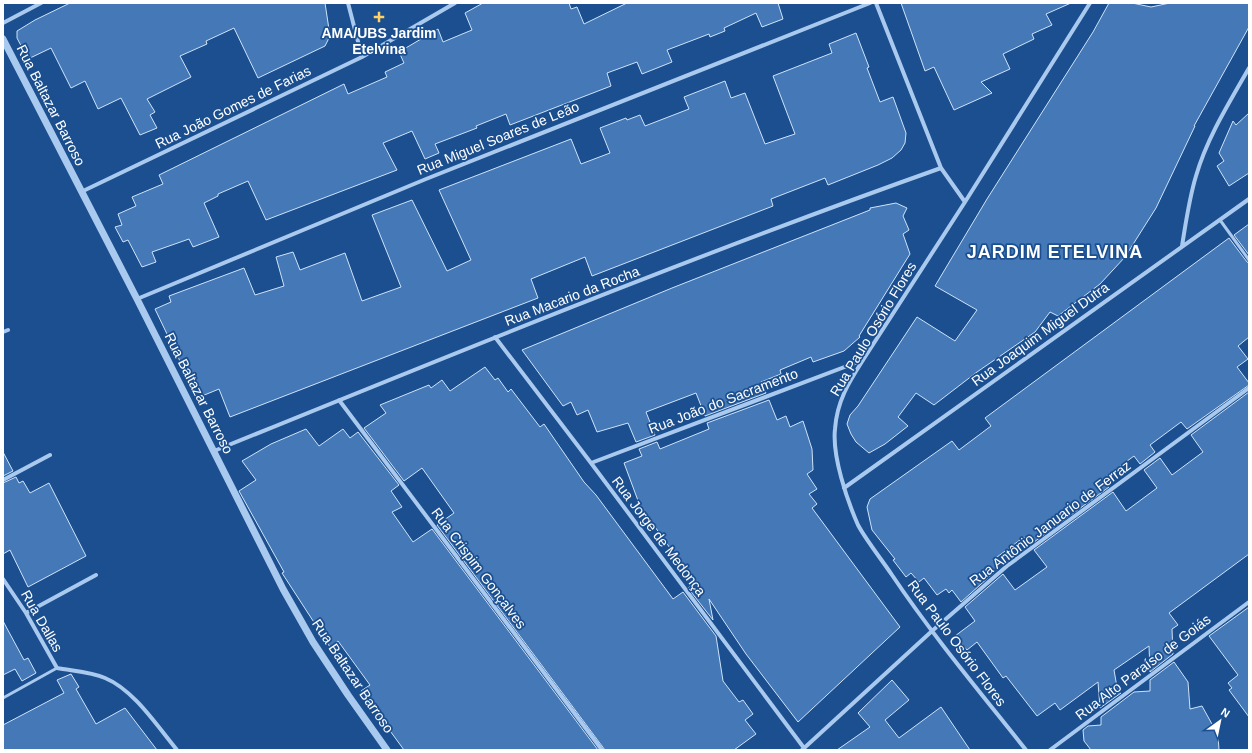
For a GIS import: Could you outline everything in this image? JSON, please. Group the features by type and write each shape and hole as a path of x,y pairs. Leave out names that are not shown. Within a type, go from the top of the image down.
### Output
{"street":[{"path":"3,23 42,3"},
{"path":"348,3 362,57"},
{"name":"Rua João Gomes de Farias","path":"81,192 362,57 455,3"},
{"name":"Rua Miguel Soares de Leão","path":"137,299 426,179 870,3"},
{"path":"876,3 941,168 965,202"},
{"name":"Rua Paulo Osório Flores","path":"1026,750 932,631 859,526 844,488 836,457 834,430 838,406 847,386 965,202 1088,4"},
{"name":"Rua Baltazar Barroso","path":"4,43 137,299 283,589 313,642 348,695 388,750"},
{"path":"1182,246 1190,199 1196,175 1224,111 1249,68"},
{"name":"Rua Macario da Rocha","path":"214,451 495,337 846,202 941,168"},
{"name":"Rua Joaquim Miguel Dutra","path":"844,488 1249,199"},
{"path":"3,332 8,330"},
{"name":"Rua Jorge de Medonça","path":"495,337 591,463 803,749"},
{"name":"Rua João do Sacramento","path":"591,463 863,360"},
{"name":"Rua Antônio Januario de Ferraz","path":"803,749 932,631 1007,566 1249,388"},
{"name":"Rua Crispim Gonçalves","path":"339,400 602,750"},
{"path":"3,480 50,455"},
{"path":"26,613 96,575"},
{"name":"Rua Dallas","path":"3,579 26,613 57,668 89,673 104,677 116,683 131,694 177,750"},
{"name":"Rua Alto Paraíso de Goiás","path":"1050,750 1249,602"}],"lane":[{"path":"1220,220 1249,260"},
{"path":"3,698 57,668"}],"building":[{"path":"70,3 325,3 330,36 325,46 258,78 234,28 206,41 207,44 180,56 191,77 147,99 155,112 150,115 157,128 140,135 121,98 98,109 85,81 71,88 51,48 28,59 17,38 17,31 35,20"},
{"path":"483,3 569,3 571,9 577,7 584,24 627,3 778,3 783,19 762,27 756,13 724,28 725,31 710,37 709,34 667,50 672,62 642,74 637,62 607,73 611,86 510,125 506,114 476,126 477,128 435,144 439,153 425,159 412,131 383,143 397,170 266,220 248,181 218,194 218,196 204,203 219,237 193,247 189,239 152,252 156,262 142,267 128,240 123,242 115,227 122,225 118,214 136,206 132,197 163,184 159,175 344,84 348,94 387,77 385,72 404,63 399,52 438,29 443,42 472,30 465,13"},
{"path":"901,3 1071,3 1046,14 1052,25 1032,34 1034,39 1003,54 1010,69 981,82 992,93 954,110 934,67 925,71"},
{"path":"1109,3 1132,3 1151,7 1170,3 1249,3 1249,27 1194,126 1156,208 1125,257 1100,284 1058,316 1050,312 1035,332 977,372 934,405 916,393 898,417 908,426 885,444 869,453 856,442 851,434 847,424 850,415 858,406 917,317 955,341 977,310 935,286 987,199 1093,32"},
{"path":"856,33 880,102 893,97 906,133 905,143 901,150 892,158 828,185 825,178 771,199 773,206 592,276 585,257 531,279 538,298 230,417 219,389 202,396 195,380 190,382 155,309 171,302 169,296 244,268 255,295 284,286 276,257 293,252 300,270 345,253 362,301 401,287 372,215 412,200 447,271 471,260 439,190 571,139 581,164 610,153 600,128 626,118 627,120 640,115 645,126 689,109 684,97 725,81 731,98 745,93 765,144 795,134 773,76 832,53 829,44"},
{"path":"1249,113 1249,173 1229,186 1217,166 1224,161 1219,153 1233,121 1236,125"},
{"path":"896,203 907,208 903,216 909,230 903,234 910,254 859,336 860,337 844,351 813,362 811,357 780,370 781,374 761,382 766,393 705,416 696,393 646,412 655,435 636,442 628,423 597,432 588,410 577,415 571,402 563,406 522,350 672,288 870,210 870,208"},
{"path":"1249,224 1249,255 1234,235"},
{"path":"1229,238 1249,263 1249,337 1238,346 1248,359 1237,367 1249,385 1187,429 1181,422 1150,445 1155,452 1140,464 1134,456 1103,479 1109,487 1030,545 1024,537 993,560 999,568 961,602 952,590 949,593 946,589 937,595 924,578 919,582 911,573 906,577 893,560 895,559 872,530 867,507 870,499 952,441 959,450 991,426 985,418"},
{"path":"485,367 495,380 498,378 508,392 511,389 540,427 544,424 584,482 596,495 673,599 683,592 716,636 723,681 739,702 743,700 753,714 745,720 756,734 734,750 605,750 437,525 454,513 422,468 404,481 364,428 386,413 380,405 429,385 431,388 442,380 450,391"},
{"path":"1249,392 1249,554 1169,613 1178,625 1172,629 1173,654 1150,672 1149,646 1114,670 1118,693 1121,693 1100,708 1098,682 1060,710 1055,703 1037,716 1006,676 1003,678 977,642 967,650 955,636 975,621 965,607 1003,574 1015,590 1047,567 1034,550 1113,492 1126,511 1157,488 1144,470 1160,458 1172,475 1203,452 1191,435"},
{"path":"769,400 777,420 786,416 790,427 803,421 812,449 813,470 807,474 817,489 809,494 817,504 812,508 900,627 798,722 746,654 709,599 713,620 688,588 695,583 640,506 624,463 642,456 639,449 657,442 660,449 709,429 707,423"},
{"path":"306,429 319,446 343,429 350,438 358,432 399,485 391,491 402,507 392,512 413,542 432,529 598,750 404,750 361,691 370,685 338,641 330,647 282,573 284,572 239,491 256,480 242,461 271,444"},
{"path":"3,452 13,471 3,476"},
{"path":"16,477 19,483 23,481 30,493 49,483 86,556 28,587 10,550 3,554 3,483"},
{"path":"1249,607 1249,717 1229,690 1232,688 1228,683 1238,675 1209,636"},
{"path":"3,621 24,660 28,658 36,673 22,681 15,669 3,675"},
{"path":"1174,662 1188,682 1190,709 1202,706 1218,735 1219,750 1091,750 1084,741 1083,730 1088,726 1101,725 1101,717 1134,692 1150,691 1150,680"},
{"path":"71,674 79,687 76,689 96,724 125,708 157,750 3,750 3,725 64,693 57,680"},
{"path":"892,680 909,700 885,720 899,738 941,707 970,750 837,750 870,727 858,713"}],"place":[{"name":"AMA/UBS Jardim Etelvina","path":"379,17"}],"district":[{"name":"JARDIM ETELVINA","path":"1055,252"}]}
